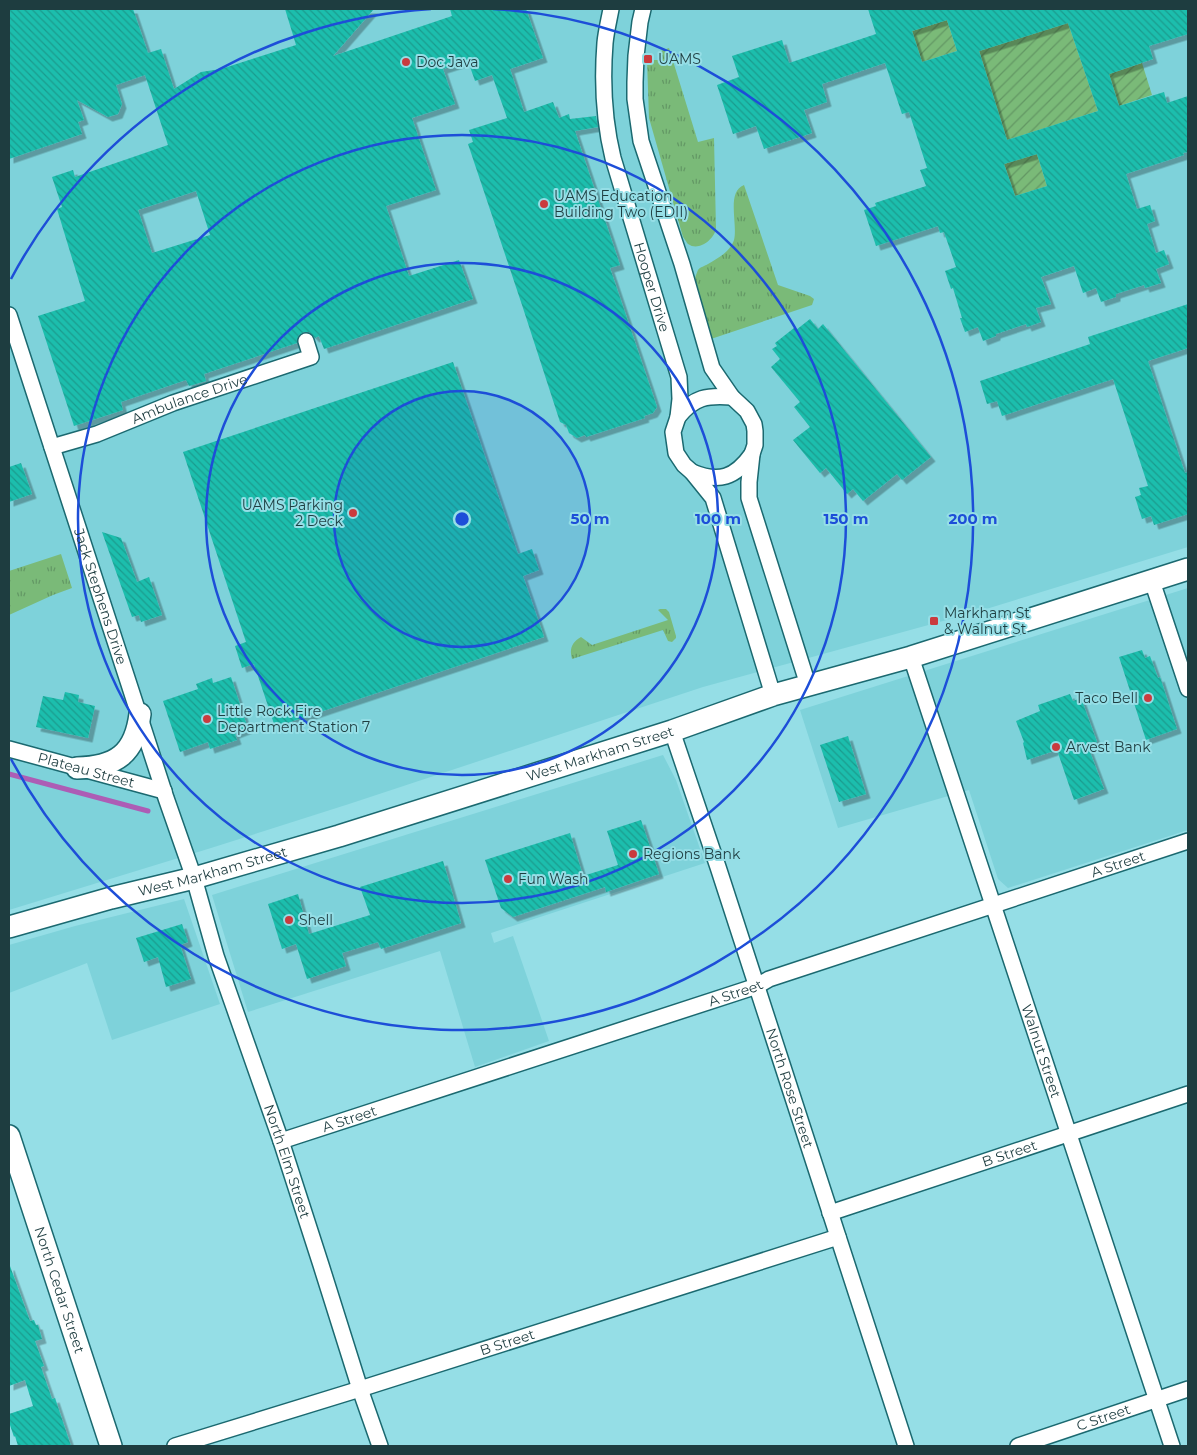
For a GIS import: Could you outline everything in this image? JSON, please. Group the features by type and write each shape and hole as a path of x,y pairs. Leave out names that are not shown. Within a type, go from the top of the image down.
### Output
{"main road":[{"name":"West Markham Street","path":"9,928 111,898 194,878 339,836 672,731 773,695 911,657 1188,569"},
{"path":"77,768 101,765 122,755 135,737 140,714"},
{"name":"North Cedar Street","path":"9,1136 111,1446"}],"street":[{"name":"Hooper Drive","path":"611,9 605,42 604,80 610,146 679,377 680,399 678,417 673,432 676,453 713,498 773,695"},
{"path":"644,9 640,22 635,82 635,99 641,141 682,264 712,368 732,397 747,411 754,424 755,431 755,446 744,466 730,475 716,478 706,478 692,472"},
{"name":"Jack Stephens Drive","path":"9,315 194,878"},
{"name":"Ambulance Drive","path":"52,447 97,434 173,403 311,357 306,340"},
{"path":"678,417 687,406 702,398 716,396 732,397"},
{"path":"752,454 749,498 808,685"},
{"path":"1152,581 1188,689"},
{"name":"Walnut Street","path":"911,657 1172,1446"},
{"name":"North Rose Street","path":"672,731 906,1446"},
{"name":"Plateau Street","path":"9,749 164,791"},
{"name":"A Street","path":"281,1141 757,986 769,979 1188,841"},
{"name":"North Elm Street","path":"194,878 216,956 281,1141 380,1446"},
{"name":"B Street","path":"830,1213 1188,1094"},
{"name":"B Street","path":"176,1446 838,1237"},
{"name":"C Street","path":"1018,1446 1188,1389"}],"shaded area":[{"path":"9,9 1188,9 1188,547 983,610 703,687 349,804 9,910"},
{"path":"1188,588 1188,830 1008,888 998,879 969,790 838,828 800,710"},
{"path":"663,755 676,780 705,863 491,933 494,943 513,936 549,1041 475,1067 440,951 248,1012 212,895"},
{"path":"184,899 220,1004 112,1040 87,963 9,993 9,945 75,926"}],"green space":[{"path":"947,20 957,51 922,62 912,31"},
{"path":"1068,23 1098,111 1007,140 979,51"},
{"path":"669,48 698,142 714,138 716,229 709,240 697,246 688,244 683,237 649,118 647,60 660,60 658,52"},
{"path":"1142,63 1152,95 1119,106 1109,74"},
{"path":"1037,154 1047,186 1015,196 1004,164"},
{"path":"744,185 778,285 814,299 812,305 711,339 695,278 699,269 730,248 735,233 735,194"},
{"path":"61,554 72,588 9,615 9,571"},
{"path":"666,609 669,612 676,636 672,642 668,641 663,630 572,659 572,646 581,637 592,645 668,620 658,610"}],"building":[{"path":"9,9 133,9 148,53 161,49 174,89 201,72 221,69 296,45 285,9 374,9 333,56 452,16 450,9 526,9 543,58 510,69 524,112 553,102 559,118 569,114 570,119 596,116 598,127 575,131 620,265 610,268 657,407 653,413 644,416 645,418 586,437 585,435 577,438 569,433 566,425 560,422 468,144 473,142 469,130 507,118 492,75 475,81 468,61 443,69 455,104 412,118 436,190 386,206 409,276 459,260 473,299 324,349 319,336 315,338 309,332 304,332 299,335 297,343 204,374 206,381 189,386 186,380 121,402 123,410 74,426 38,316 85,301 57,209 62,207 52,177 73,170 75,177 168,145 145,75 116,85 122,104 118,114 108,117 77,100 84,120 78,122 82,134 9,159","holes":["196,191 210,235 152,253 138,210"]},
{"path":"868,9 1188,9 1188,34 1149,46 1153,59 1109,74 1119,106 1164,92 1167,103 1188,96 1188,152 1126,174 1137,209 1150,205 1155,221 1147,224 1156,253 1164,250 1169,264 1156,269 1161,283 1145,288 1144,285 1116,294 1116,297 1101,302 1096,288 1083,293 1074,266 1041,277 1051,304 1036,308 1041,322 1027,327 1026,324 996,334 996,336 983,341 978,327 965,332 953,288 951,289 945,271 956,267 944,232 940,233 938,226 876,246 864,210 876,206 875,203 926,186 920,170 927,168 909,112 902,114 885,63 822,84 827,102 804,110 812,133 764,149 756,126 733,134 717,85 739,77 732,56 782,40 789,63 876,34","holes":["947,20 957,51 922,62 912,31","1068,23 1098,111 1007,140 979,51","1037,154 1047,186 1015,196 1004,164"]},
{"path":"1188,304 1188,348 1148,361 1185,473 1188,472 1188,514 1154,525 1151,516 1142,519 1135,497 1141,495 1139,488 1148,486 1113,379 1002,416 997,401 987,404 980,381 1090,344 1088,337"},
{"path":"810,319 818,329 823,324 931,457 902,480 897,474 863,501 853,489 847,494 826,468 820,473 793,440 810,427 794,407 800,402 771,367 780,359 772,349 777,346 775,343 794,328 796,330"},
{"name":"UAMS Parking 2 Deck","path":"453,362 518,554 532,549 539,570 523,576 544,637 275,727 254,664 242,668 235,646 246,642 183,452"},
{"path":"21,463 32,494 9,502 9,467"},
{"path":"102,532 121,538 137,582 149,577 162,615 141,622 139,615 132,617"},
{"name":"Taco Bell","path":"1142,650 1145,658 1150,656 1158,678 1160,677 1177,729 1146,740 1119,657"},
{"name":"Little Rock Fire Department Station 7","path":"231,677 248,729 235,734 237,740 210,749 208,742 180,752 163,701 198,689 196,684 212,678 213,683"},
{"path":"65,692 79,695 78,702 95,706 88,738 36,727 43,696 63,700"},
{"name":"Arvest Bank","path":"1070,694 1073,701 1081,698 1097,742 1087,744 1104,789 1074,800 1057,750 1027,760 1024,742 1016,721 1040,711 1038,705"},
{"path":"848,736 866,794 839,802 820,745"},
{"path":"641,820 659,874 606,892 605,887 513,917 501,908 485,860 570,833 583,876 618,865 607,831"},
{"path":"443,861 461,923 381,949 378,942 342,953 346,966 307,979 296,944 282,949 268,904 298,894 309,934 370,915 360,887"},
{"path":"182,924 188,942 180,945 191,979 166,987 158,957 144,962 136,938"},
{"path":"9,1266 30,1321 34,1320 36,1325 38,1325 42,1339 35,1341 44,1366 41,1367 52,1399 55,1398 71,1446 18,1446 14,1437 9,1422 9,1414 33,1406 25,1380 9,1386"}],"waterway":[{"path":"9,774 148,811"}],"place":[{"name":"UAMS","path":"648,59"},
{"name":"Doc Java","path":"406,62"},
{"name":"UAMS Education Building Two (EDII)","path":"544,204"},
{"name":"UAMS Parking 2 Deck","path":"353,513"},
{"name":"Markham St & Walnut St","path":"934,621"},
{"name":"Taco Bell","path":"1148,698"},
{"name":"Little Rock Fire Department Station 7","path":"207,719"},
{"name":"Arvest Bank","path":"1056,747"},
{"name":"Regions Bank","path":"633,854"},
{"name":"Fun Wash","path":"508,879"},
{"name":"Shell","path":"289,920"}]}
